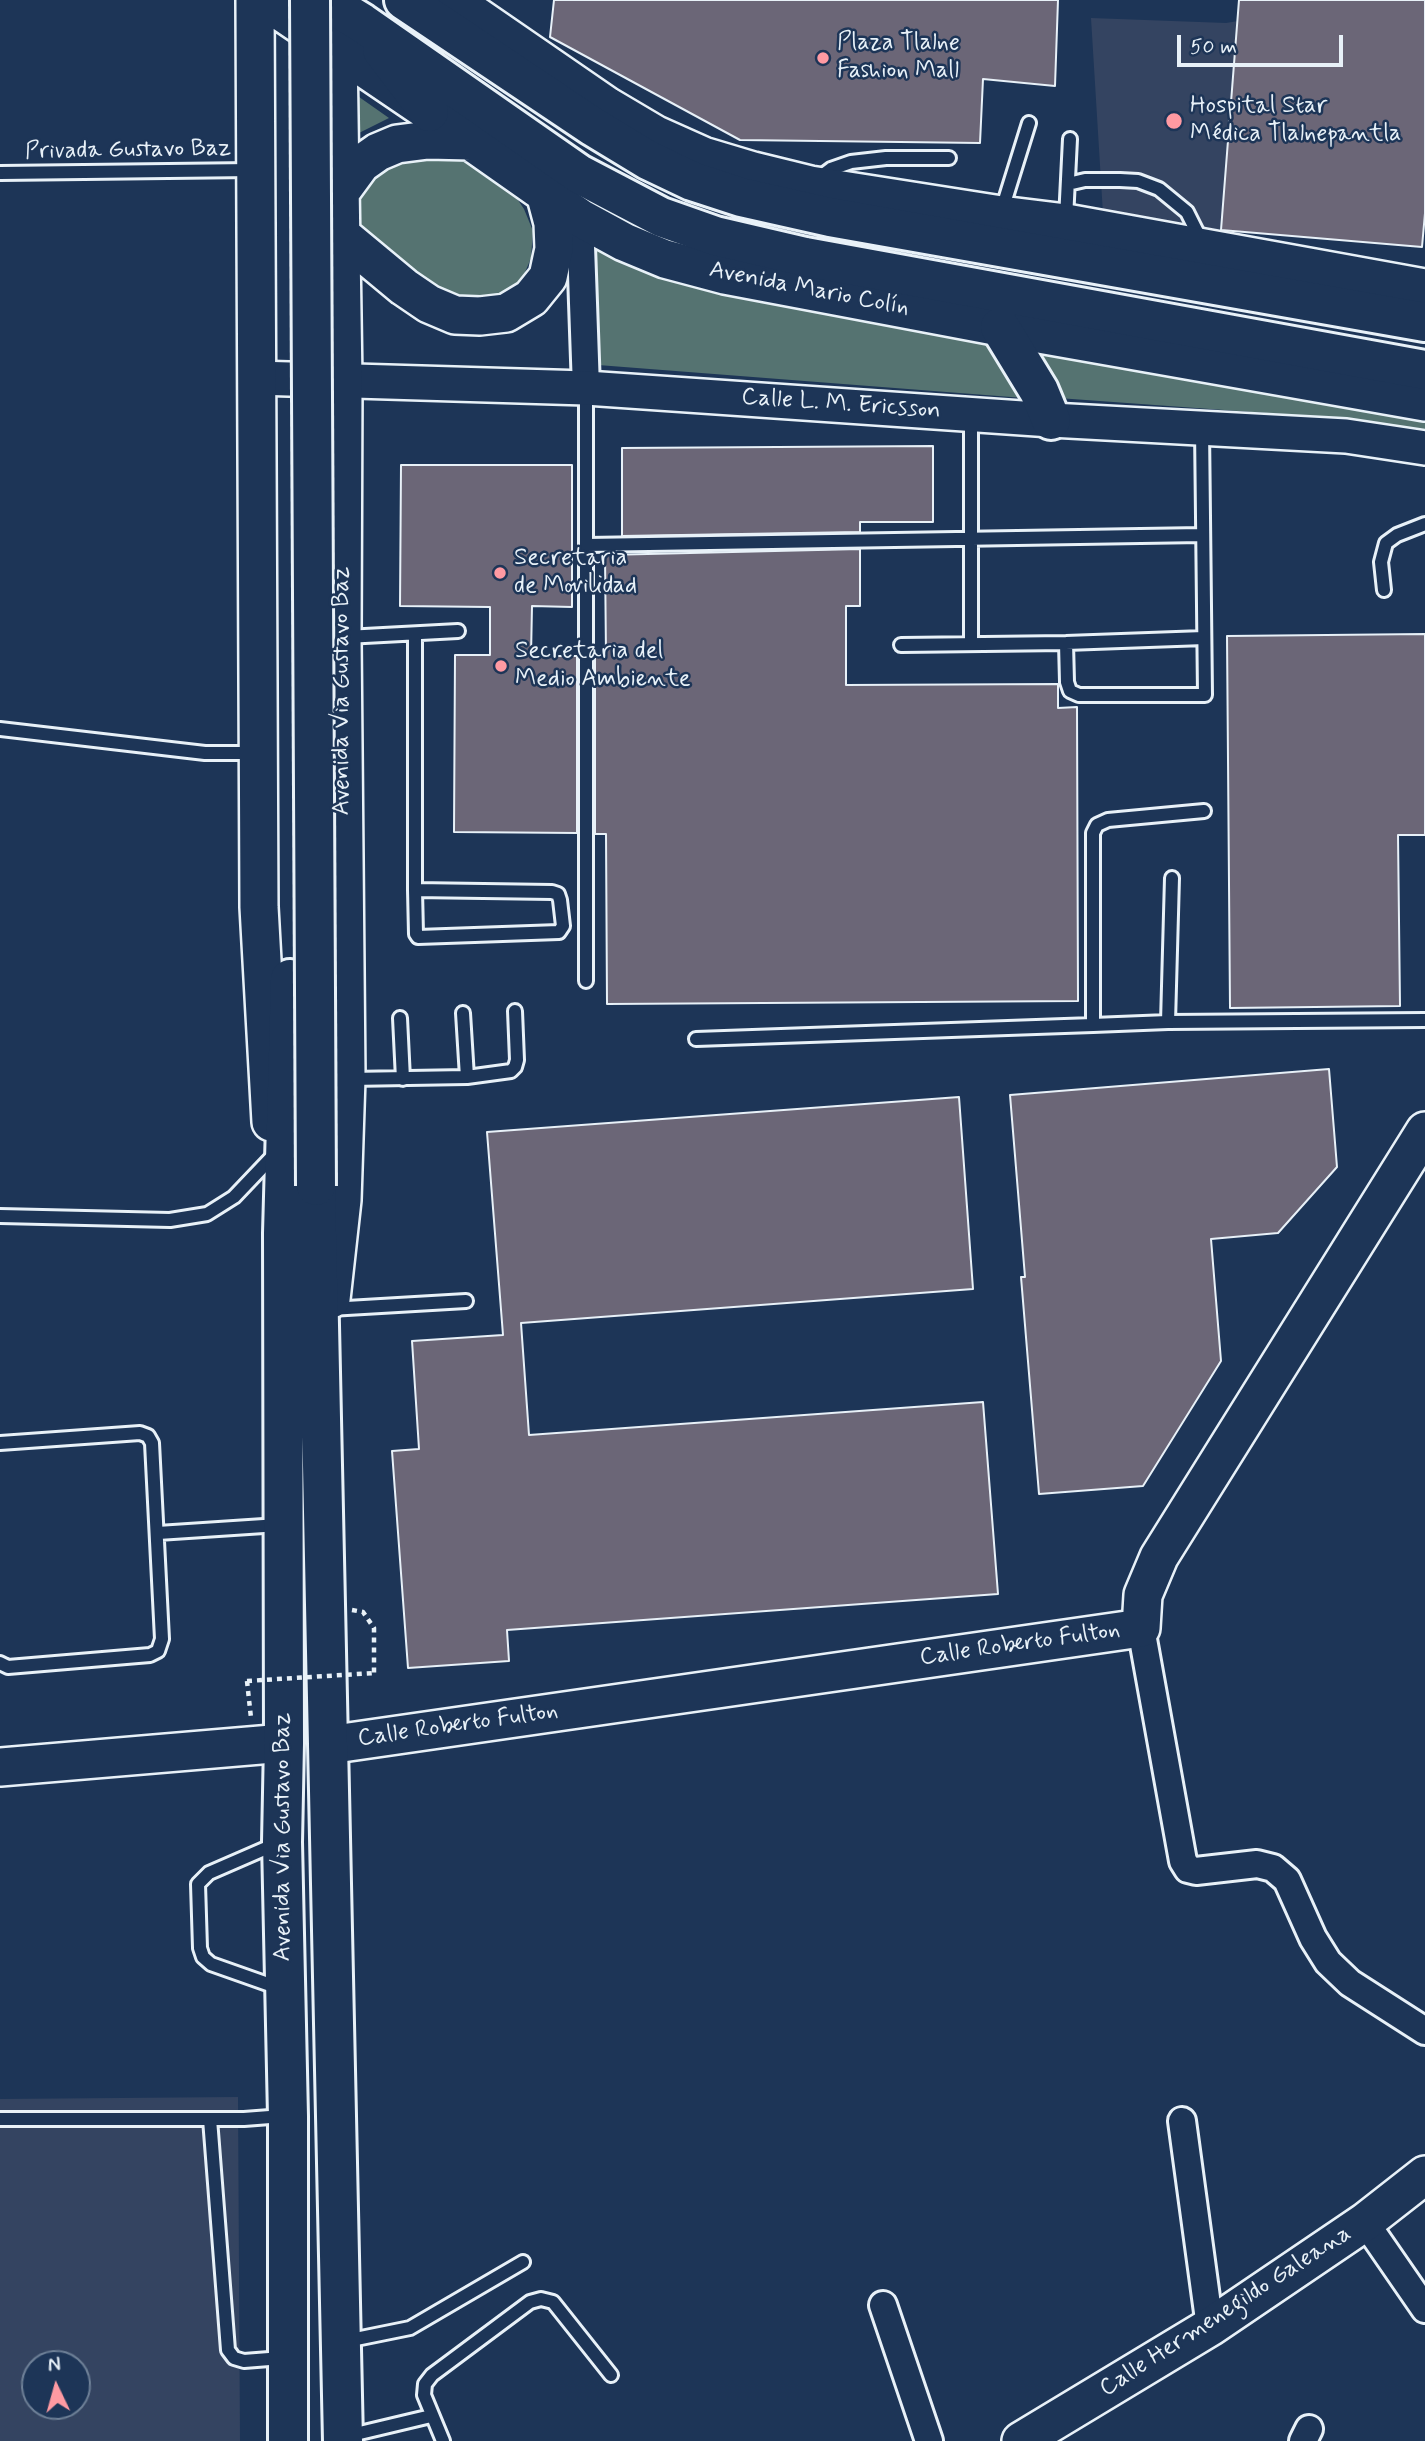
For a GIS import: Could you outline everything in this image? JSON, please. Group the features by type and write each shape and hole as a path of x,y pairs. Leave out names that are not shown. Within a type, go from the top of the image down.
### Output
{"main road":[{"name":"Avenida Via Gustavo Baz","path":"255,0 259,907 273,1156 283,1233"},
{"name":"Avenida Mario Colín","path":"264,0 336,14 579,174 661,217 715,236 805,257 1425,370"},
{"name":"Avenida Via Gustavo Baz","path":"288,2441 288,2116 282,1842 268,1736 283,1525 283,1233 290,979 292,0"},
{"path":"404,0 592,126 648,160 692,181 741,197 830,217 1109,248 1205,248 1425,288"},
{"path":"453,0 488,18 607,106 656,135 703,156 810,185 1066,223 1109,248 1425,322"},
{"name":"Avenida Via Gustavo Baz","path":"319,1380 342,1200 346,1078 342,638 343,381 336,14"},
{"name":"Avenida Via Gustavo Baz","path":"336,14 316,1186 344,2439"},
{"path":"336,14 429,112"},
{"name":"Avenida Mario Colín","path":"429,112 580,219 665,259 725,275 1000,327 1425,402"},
{"path":"339,194 361,164 378,152 397,144 428,140 471,141"},
{"path":"339,233 404,287 429,304 455,315 506,313 531,298 548,277 554,249 553,223 545,193"},
{"path":"1000,327 1039,391 1051,420"},
{"name":"Calle Roberto Fulton","path":"328,1745 1141,1628 1143,1595 1159,1558 1425,1131"},
{"path":"3,1765 268,1736"},
{"name":"Calle Hermenegildo Galeana","path":"1021,2441 1210,2327 1365,2222 1425,2175"}],"street":[{"path":"580,219 586,388"},
{"name":"Calle L. M. Ericsson","path":"256,378 586,388 1051,420 1346,436 1425,447"},
{"path":"1141,1628 1184,1861 1188,1869 1196,1871 1257,1864 1273,1868 1287,1880 1313,1938 1328,1962 1350,1983 1425,2031"},
{"path":"1182,2121 1210,2327"},
{"path":"1365,2222 1425,2309"},
{"path":"883,2305 929,2441"}],"lane":[{"path":"1001,215 1029,123"},
{"path":"1066,223 1070,139"},
{"path":"810,185 831,169 851,162 886,158 950,158"},
{"name":"Privada Gustavo Baz","path":"0,173 256,170"},
{"path":"1068,184 1085,180 1120,180 1138,181 1159,189 1187,212 1205,248"},
{"path":"586,388 586,981"},
{"path":"971,414 971,644"},
{"path":"1066,643 1067,682 1070,691 1079,695 1205,695 1202,428"},
{"path":"1384,590 1381,562 1386,543 1396,535 1425,524"},
{"path":"587,545 1202,535"},
{"path":"342,638 458,631"},
{"path":"415,634 415,890 416,934 418,937 559,932 563,926 560,900 558,894 552,892 415,890"},
{"path":"901,645 1204,638"},
{"path":"0,729 205,753 258,753"},
{"path":"1093,1025 1093,833 1097,825 1108,820 1204,811"},
{"path":"1168,1022 1172,878"},
{"path":"346,1078 467,1077 511,1071 517,1060 515,1011"},
{"path":"463,1013 467,1077"},
{"path":"400,1018 403,1079"},
{"path":"696,1039 1168,1022 1425,1020"},
{"path":"0,1216 170,1220 207,1214 234,1197 273,1156"},
{"path":"330,1309 466,1301"},
{"path":"0,1443 140,1433 148,1436 152,1443 162,1639 158,1651 150,1655 8,1667 0,1663"},
{"path":"158,1533 283,1525"},
{"path":"282,1842 209,1873 198,1885 200,1948 203,1957 211,1964 285,1991"},
{"path":"0,2119 210,2119 288,2116"},
{"path":"210,2119 228,2350 234,2358 244,2361 288,2358"},
{"path":"342,2342 410,2328 523,2262"},
{"path":"443,2441 424,2395 425,2384 432,2375 530,2302 541,2299 553,2302 611,2375"},
{"path":"344,2439 431,2416"}],"path":[{"path":"268,1736 247,1681 374,1674 374,1628"}],"shaded area":[{"name":"Hospital Star Médica Tlalnepantla","path":"1091,18 1226,23 1238,21 1254,29 1248,233 1103,214"},
{"path":"238,2097 240,2441 0,2441 0,2099"}],"green space":[{"path":"352,92 389,118 353,136"},
{"path":"442,147 512,191 524,209 533,231 531,258 523,277 515,286 485,304 442,293 360,233 353,183 360,172"},
{"path":"591,243 979,340 997,353 1024,398 598,365"},
{"path":"1029,345 1425,417 1425,432 1293,415 1058,398"}],"building":[{"name":"Plaza Tlalne Fashion Mall","path":"554,0 1058,0 1055,86 983,79 980,143 740,140 550,37"},
{"path":"1239,0 1425,0 1425,213 1422,247 1221,230"},
{"path":"933,446 933,522 860,522 860,532 622,536 622,448"},
{"path":"401,465 572,465 572,607 532,606 531,656 577,656 577,833 454,832 455,655 490,655 490,607 400,606"},
{"path":"860,549 860,606 846,606 846,685 1058,684 1058,708 1077,707 1078,1001 607,1004 606,834 595,834 595,656 606,656 605,555"},
{"path":"1425,634 1425,835 1398,835 1400,1006 1230,1008 1227,636"},
{"path":"1329,1069 1337,1167 1278,1233 1211,1239 1221,1361 1143,1486 1039,1494 1021,1277 1025,1277 1010,1095"},
{"path":"959,1097 973,1289 521,1323 529,1435 983,1402 998,1594 507,1630 509,1661 408,1668 392,1451 419,1449 412,1341 503,1335 487,1132"}],"place":[{"name":"Plaza Tlalne Fashion Mall","path":"823,58"},
{"name":"Hospital Star Médica Tlalnepantla","path":"1174,121"},
{"name":"Secretaria de Movilidad","path":"500,573"},
{"name":"Secretaria del Medio Ambiente","path":"501,666"}]}
